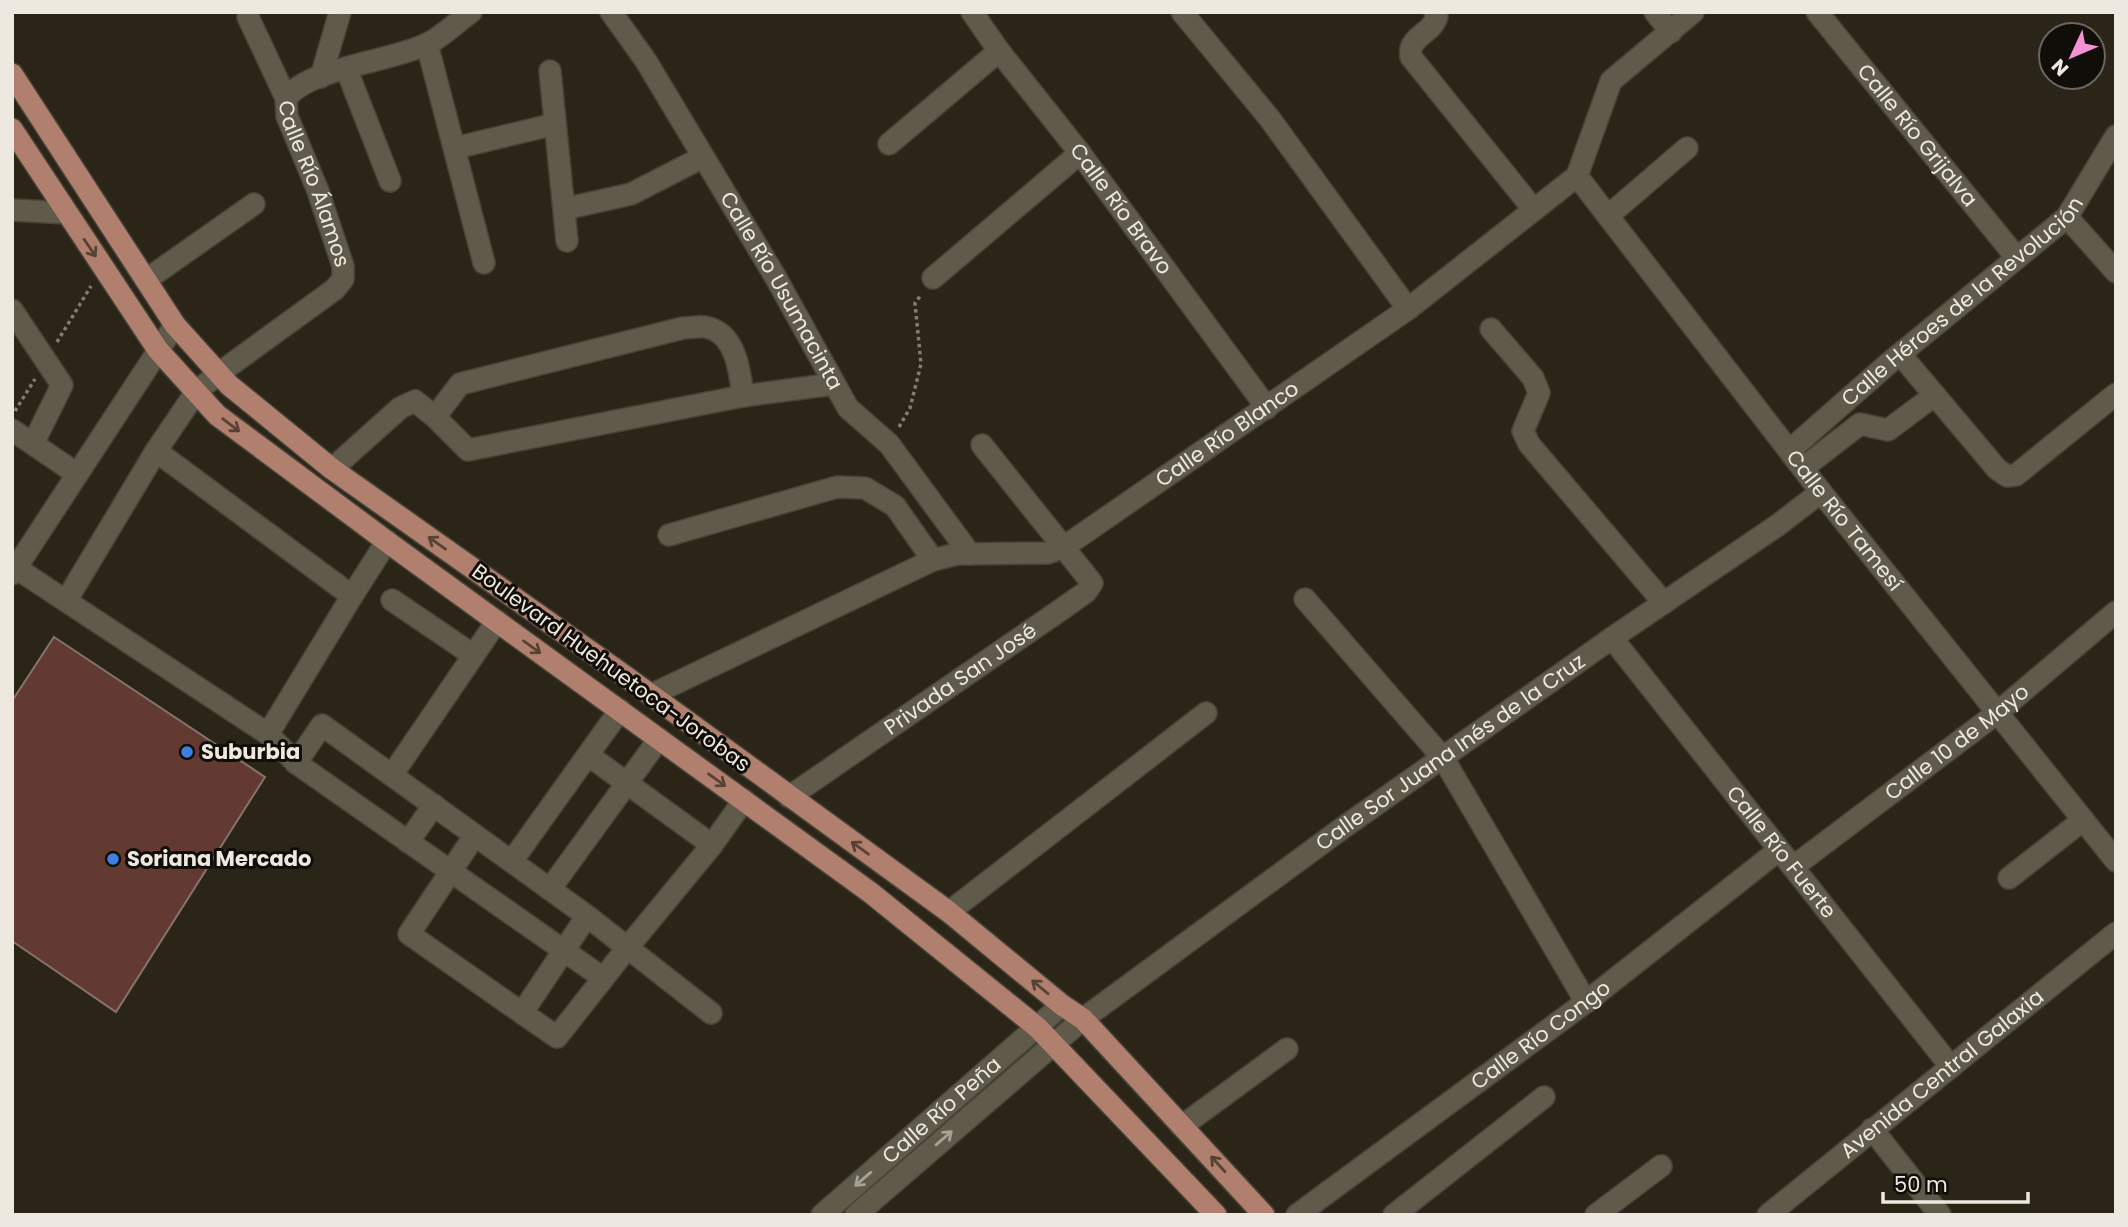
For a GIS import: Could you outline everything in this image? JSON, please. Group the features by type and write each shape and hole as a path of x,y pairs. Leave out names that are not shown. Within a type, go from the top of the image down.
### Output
{"main road":[{"name":"Boulevard Huehuetoca-Jorobas","path":"12,74 175,325 229,385 332,469 651,695 949,912 1062,1006 1083,1019 1264,1215"},
{"name":"Boulevard Huehuetoca-Jorobas","path":"12,129 158,350 217,415 871,893 1037,1027 1207,1211"}],"street":[{"path":"321,77 340,12"},
{"name":"Calle Río Álamos","path":"66,601 156,451 196,392 334,289 343,279 343,266 287,116 286,98 294,88 321,77 427,44 471,12"},
{"name":"Calle Río Usumacinta","path":"611,12 646,61 776,278 848,408 889,444 970,554"},
{"name":"Calle Río Bravo","path":"972,12 999,51 1080,152 1267,408"},
{"path":"1182,12 1270,119 1408,309"},
{"path":"1435,12 1435,24 1413,41 1411,57 1534,210"},
{"path":"1655,12 1671,32"},
{"path":"1577,176 1611,80 1693,12"},
{"name":"Calle Río Grijalva","path":"1817,12 2017,258"},
{"path":"248,17 286,98"},
{"path":"427,44 484,263"},
{"path":"890,144 999,51"},
{"path":"346,68 390,181"},
{"path":"550,71 567,242"},
{"path":"455,148 555,124"},
{"name":"Calle Héroes de la Revolución","path":"1790,450 1900,354 2067,217 2116,136"},
{"path":"1608,216 1687,148"},
{"path":"933,278 1080,152"},
{"path":"564,209 631,194 703,157"},
{"name":"Calle Río Blanco","path":"651,695 933,560 957,554 1048,553 1064,547 1408,309 1577,176"},
{"name":"Calle Río Tamesí","path":"1577,176 1821,492 2115,859"},
{"path":"146,280 254,204"},
{"path":"12,209 67,213"},
{"path":"2067,217 2116,272"},
{"path":"12,310 62,386 33,444"},
{"path":"175,325 14,571 66,601 268,734 296,763 603,978"},
{"path":"435,417 460,384 682,328 707,327 720,334 736,355 743,396"},
{"path":"1491,329 1533,378 1539,393 1523,431 1528,444 1664,603"},
{"path":"1900,354 1997,469 2007,476 2016,475 2116,394"},
{"path":"332,469 400,408 415,401 468,450 743,396 834,384"},
{"path":"1803,468 1860,424 1888,430 1934,395"},
{"path":"12,430 77,474"},
{"path":"982,445 1064,547"},
{"path":"156,451 352,596"},
{"path":"669,535 837,487 865,488 895,506 933,560"},
{"name":"Calle Sor Juana Inés de la Cruz","path":"1083,1019 1344,827 1612,638 1767,533 1821,492"},
{"path":"268,734 387,541"},
{"name":"Privada San José","path":"789,797 1086,592 1092,583 1064,547"},
{"path":"1305,599 1443,758 1586,1002"},
{"path":"391,600 473,655"},
{"name":"Calle 10 de Mayo","path":"1793,867 1997,713 2116,612"},
{"path":"392,775 497,621"},
{"name":"Calle Río Fuerte","path":"1612,638 1951,1068"},
{"path":"512,861 620,710"},
{"path":"949,912 1206,713"},
{"path":"296,763 322,725 587,916 710,1013"},
{"path":"550,889 659,739"},
{"path":"588,755 712,845"},
{"path":"475,835 409,934 557,1037 712,845 744,800"},
{"path":"408,842 434,805"},
{"path":"2010,878 2083,820"},
{"name":"Calle Río Congo","path":"1297,1215 1586,1002 1779,850"},
{"path":"522,1013 587,916"},
{"name":"Avenida Central Galaxia","path":"1778,1212 1872,1129 2116,933"},
{"name":"Calle Río Peña","path":"822,1215 1062,1006"},
{"name":"Calle Río Peña","path":"856,1215 1083,1019"},
{"path":"1182,1126 1286,1049"},
{"path":"1394,1215 1544,1097"},
{"path":"1872,1129 1940,1215"},
{"path":"1596,1215 1661,1166"}],"path":[{"path":"889,444 910,408 921,365 915,303 933,278"}],"building":[{"name":"Soriana Mercado","path":"54,637 265,777 116,1012 12,941 12,701"}],"place":[{"name":"Suburbia","path":"187,752"},
{"name":"Soriana Mercado","path":"113,859"}]}
